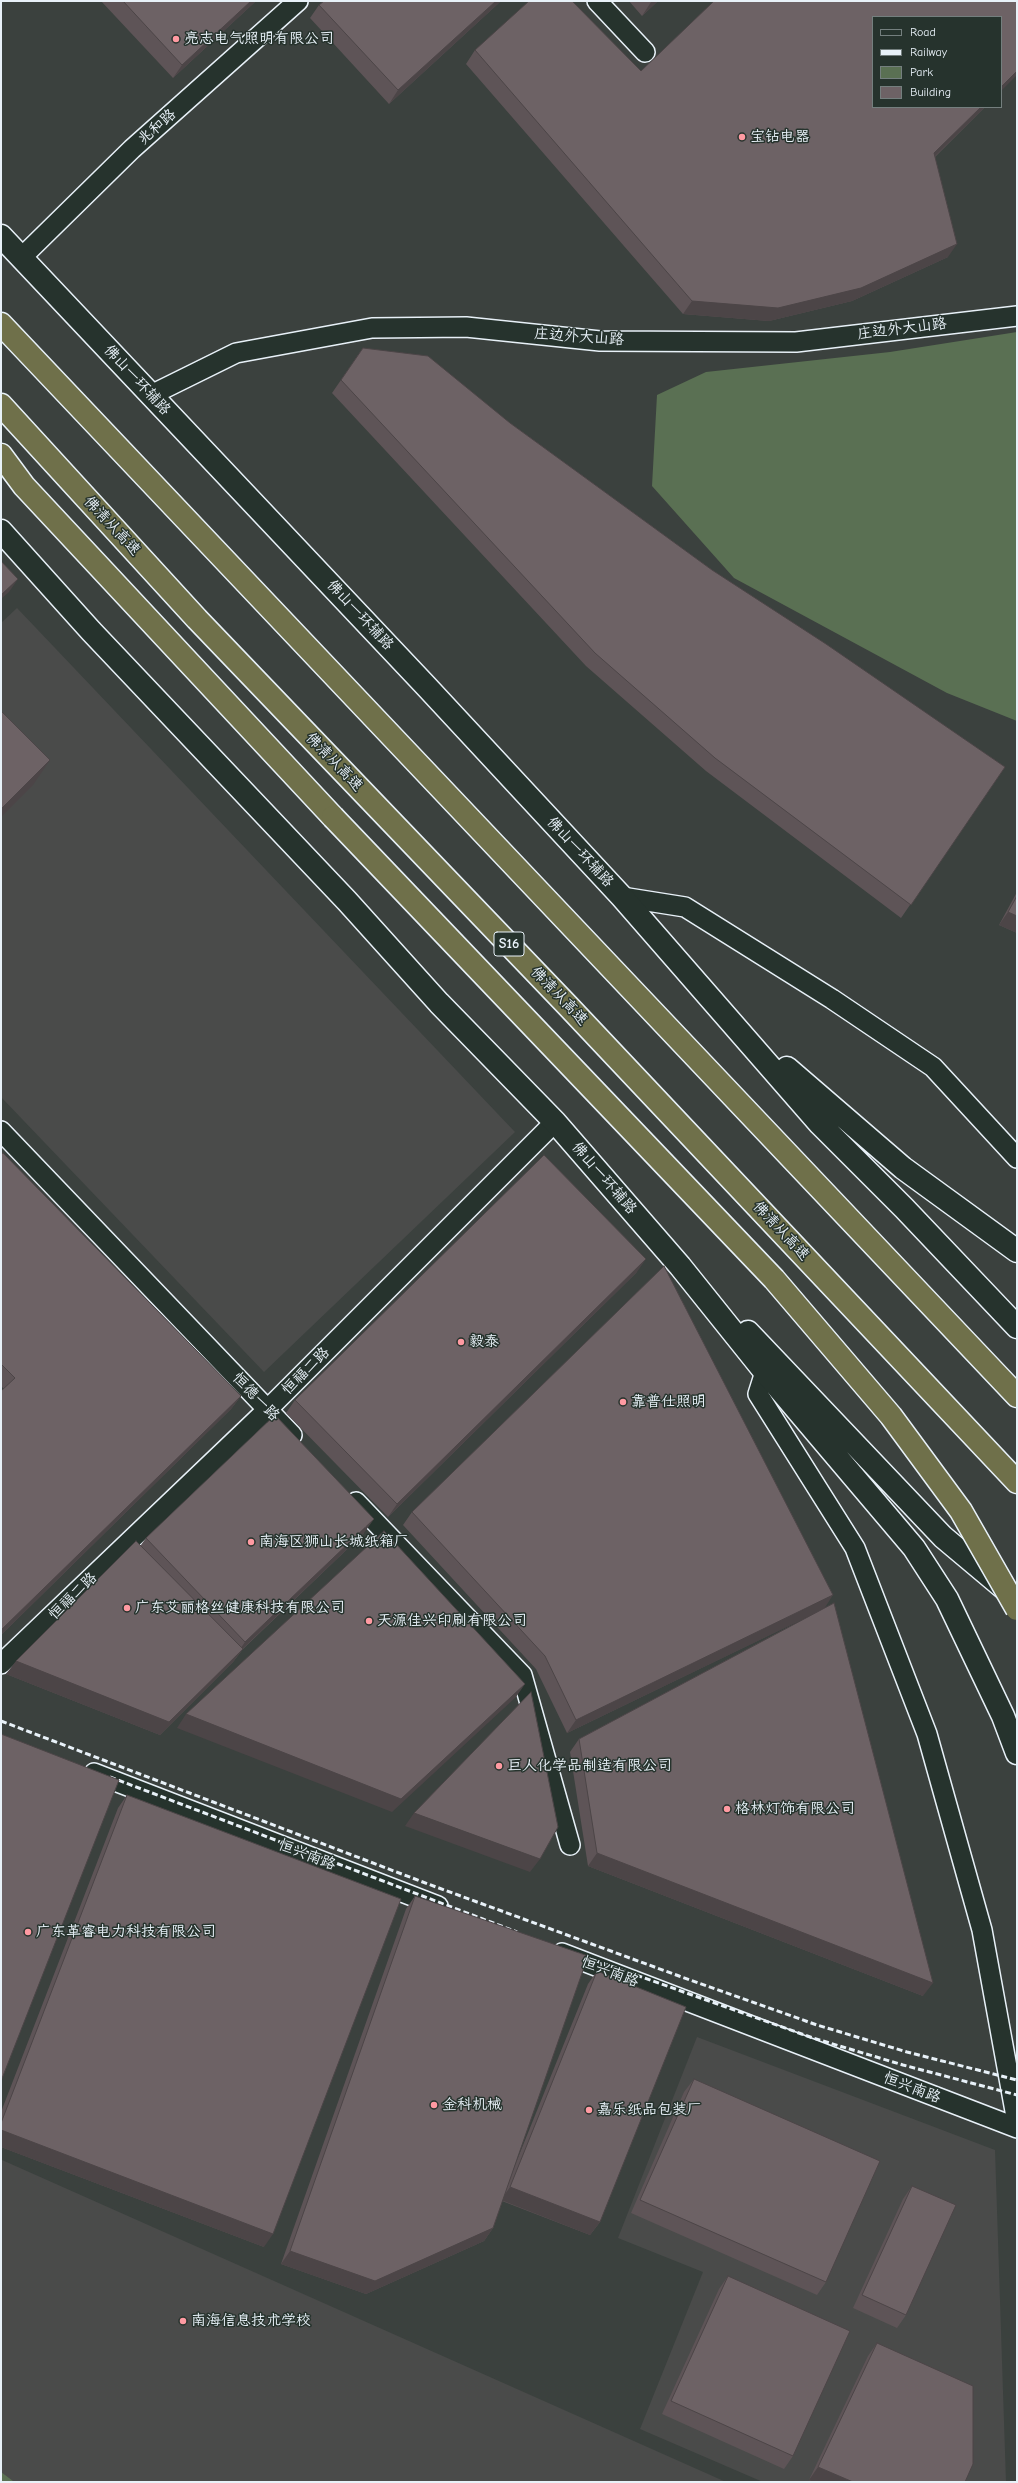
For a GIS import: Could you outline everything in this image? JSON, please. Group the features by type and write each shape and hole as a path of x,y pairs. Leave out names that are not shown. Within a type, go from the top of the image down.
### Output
{"highway":[{"path":"1,324 1017,1396"},
{"name":"佛清从高速","path":"1,405 197,619 563,1000 1017,1482"},
{"path":"1,455 30,491 255,737 774,1279 891,1416 956,1504 1017,1609"}],"main road":[{"name":"佛山一环辅路","path":"1,236 622,897 712,1000"},
{"name":"佛山一环辅路","path":"1,531 91,631 347,901 439,1003 555,1122 680,1266"},
{"path":"712,1000 850,1124 903,1168 1017,1251"},
{"path":"712,1000 820,1124 904,1208 1017,1327"},
{"path":"680,1266 765,1372 914,1548 947,1600 1003,1716 1017,1753"},
{"path":"680,1266 779,1362 943,1537 1017,1599"}],"street":[{"name":"兆和路","path":"21,258 132,149 298,1"},
{"path":"597,1 645,52"},
{"name":"庄边外大山路","path":"151,395 236,353 372,328 466,327 600,341 796,342 1017,316"},
{"path":"622,897 685,907 832,999 933,1067 1017,1158"},
{"name":"恒福二路","path":"1,1664 268,1409 555,1122"},
{"name":"恒德一路","path":"1,1131 306,1450"},
{"path":"765,1372 758,1394 855,1548 927,1734 982,1930 1017,2122"},
{"path":"345,1490 522,1675 570,1845"},
{"name":"恒兴南路","path":"75,1766 453,1912"},
{"name":"恒兴南路","path":"542,1946 1017,2128"}],"shaded area":[{"path":"17,608 515,1132 264,1372 1,1097 1,623"},
{"path":"697,2037 995,2150 1006,2482 763,2482 640,2429 703,2272 618,2238"},
{"name":"南海信息技术学校","path":"2,2160 726,2482 1,2482"}],"green space":[{"path":"1017,332 1017,721 947,693 734,578 652,486 657,395 706,372 890,352"},
{"path":"1,2472 13,2481 13,2482 1,2482"}],"building":[{"name":"亮志电气照明有限公司","path":"123,1 251,1 182,65"},
{"path":"324,1 496,1 398,90 319,5"},
{"name":"宝钻电器","path":"529,1 572,1 641,71 714,1 1017,1 1017,71 1002,86 1002,16 872,16 872,108 980,108 934,153 957,244 861,288 778,308 692,301 475,50"},
{"path":"363,348 428,356 510,423 712,570 826,644 1005,767 911,905 715,758 595,653 341,380"},
{"path":"1,561 18,579 1,595"},
{"path":"1,711 50,760 1,809"},
{"path":"1017,896 1017,916 1008,912"},
{"path":"3,1153 241,1396 1,1630 1,1391 15,1378 1,1364 1,1154"},
{"name":"毅泰","path":"544,1155 646,1259 397,1504 295,1400"},
{"name":"靠普仕照明","path":"664,1266 833,1595 576,1720 545,1656 412,1512"},
{"name":"南海区狮山长城纸箱厂","path":"275,1415 374,1519 245,1642 146,1538"},
{"name":"天源佳兴印刷有限公司","path":"384,1531 525,1684 401,1799 186,1714"},
{"name":"广东艾丽格丝健康科技有限公司","path":"136,1541 243,1649 169,1722 16,1661"},
{"name":"格林灯饰有限公司","path":"834,1603 933,1983 597,1853 579,1739"},
{"name":"巨人化学品制造有限公司","path":"531,1692 558,1827 540,1859 414,1813"},
{"name":"广东革睿电力科技有限公司","path":"1,1734 119,1780 1,2081"},
{"path":"127,1795 401,1899 273,2234 1,2130 1,2123"},
{"name":"金科机械","path":"415,1896 588,1956 493,2228 375,2281 290,2251"},
{"name":"嘉乐纸品包装厂","path":"597,1971 686,2007 600,2222 510,2187"},
{"path":"694,2079 880,2161 826,2282 640,2200"},
{"path":"912,2186 956,2205 906,2315 862,2295"},
{"path":"728,2276 850,2331 793,2456 671,2401"},
{"path":"877,2343 973,2386 973,2464 965,2482 853,2482 818,2467"}],"railway":[{"path":"1,1721 428,1884 817,2025 907,2052 1017,2080"},
{"path":"110,1777 517,1932"},
{"path":"577,1954 813,2038 903,2065 1017,2095"}],"place":[{"name":"亮志电气照明有限公司","path":"176,39"},
{"name":"宝钻电器","path":"742,137"},
{"name":"毅泰","path":"461,1342"},
{"name":"靠普仕照明","path":"623,1402"},
{"name":"南海区狮山长城纸箱厂","path":"251,1542"},
{"name":"广东艾丽格丝健康科技有限公司","path":"127,1608"},
{"name":"天源佳兴印刷有限公司","path":"369,1621"},
{"name":"巨人化学品制造有限公司","path":"499,1766"},
{"name":"格林灯饰有限公司","path":"727,1809"},
{"name":"广东革睿电力科技有限公司","path":"28,1932"},
{"name":"金科机械","path":"434,2105"},
{"name":"嘉乐纸品包装厂","path":"589,2110"},
{"name":"南海信息技术学校","path":"183,2321"}]}
